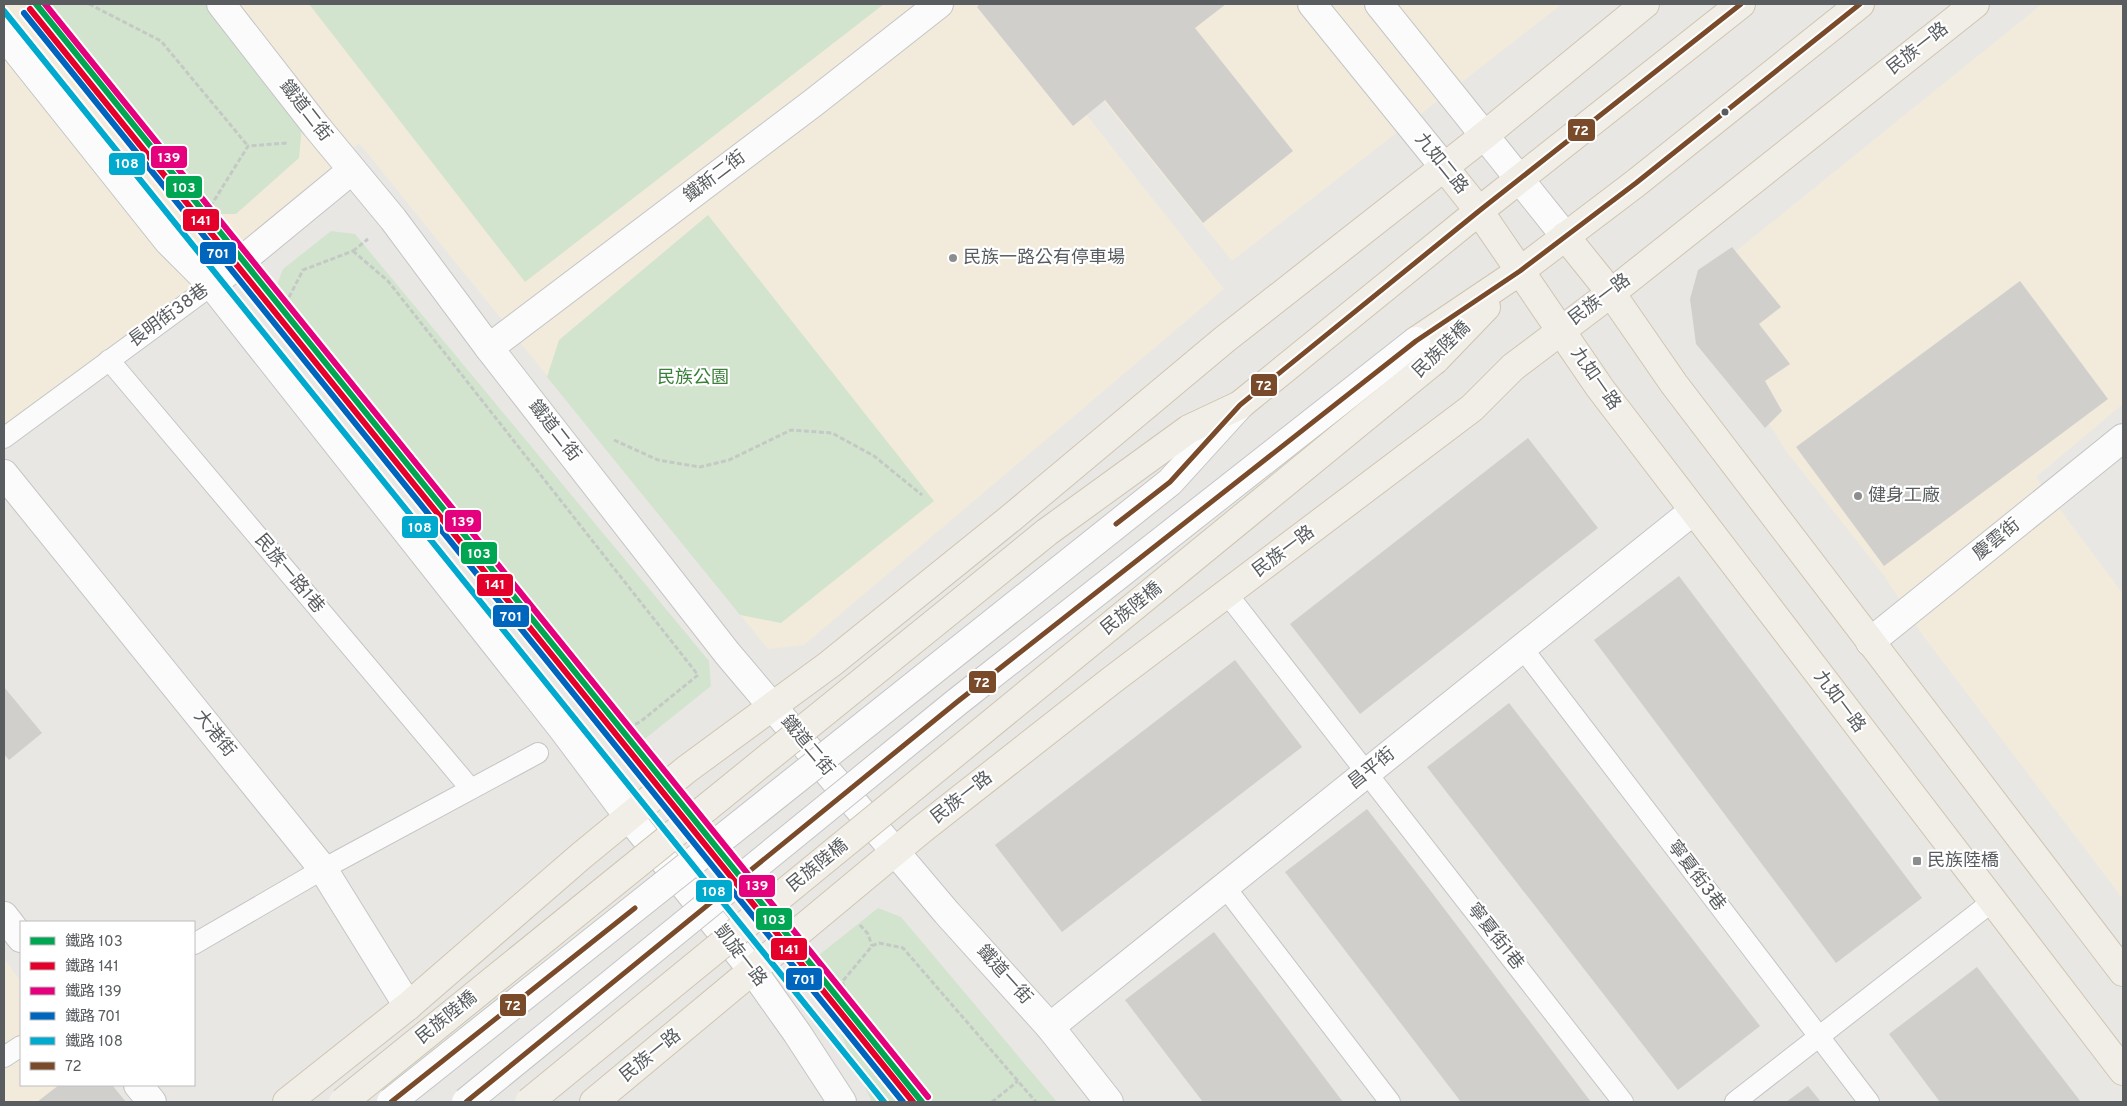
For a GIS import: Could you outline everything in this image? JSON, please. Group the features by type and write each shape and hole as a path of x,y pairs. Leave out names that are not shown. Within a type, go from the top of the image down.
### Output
{"main road":[{"path":"287,1102 408,1006 628,816 687,768 830,664 1010,518 1224,339 1444,167 1645,4"},
{"path":"1479,211 1741,4"},
{"path":"1520,271 1636,183 1860,4"},
{"name":"民族一路","path":"594,1102 895,851 1112,680 1228,595 1472,408 1513,367 1611,293 1975,4"},
{"name":"九如二路","path":"1444,167 1479,211 1560,330"},
{"name":"民族陸橋","path":"343,1102 1046,532 1189,429 1240,405 1479,211"},
{"path":"1565,236 1611,293 1674,384 2123,972"},
{"name":"民族陸橋","path":"1416,340 1520,271"},
{"name":"民族陸橋","path":"529,1102 1436,360 1520,271"},
{"name":"九如一路","path":"1560,330 1600,388 1693,511 2123,1070"}],"street":[{"name":"鐵道二街","path":"221,4 405,234 488,348 727,653 774,706 895,851"},
{"name":"鐵新二街","path":"488,348 813,103 940,4"},
{"name":"九如二路","path":"1312,4 1444,167"},
{"path":"1379,4 1565,236"},
{"path":"4,35 168,241 212,285 556,720 628,816"},
{"name":"長明街38巷","path":"212,285 352,170"},
{"name":"民族陸橋","path":"466,1102 957,702 1416,340"},
{"name":"民族陸橋","path":"391,1102 1170,482 1240,405"},
{"name":"慶雲街","path":"1870,642 2123,438"},
{"name":"大港街","path":"4,474 322,869 408,1006"},
{"name":"昌平街","path":"1050,1027 1693,511"},
{"name":"凱旋一路","path":"628,816 753,971 798,1033 842,1102"},
{"name":"鐵道一街","path":"895,851 947,913 1050,1027 1109,1102"},
{"path":"4,916 20,937"},
{"path":"139,1086 152,1102"}],"lane":[{"name":"長明街38巷","path":"4,438 212,285"},
{"name":"民族一路1巷","path":"109,360 470,788"},
{"name":"寧夏街1巷","path":"1228,595 1622,1102"},
{"name":"寧夏街3巷","path":"1523,649 1869,1102"},
{"path":"195,943 322,869 538,753"},
{"path":"1225,887 1390,1102"},
{"path":"1736,1102 1992,901"},
{"path":"4,1057 20,1047"}],"path":[{"path":"89,4 162,41 248,146"},
{"path":"248,146 293,142"},
{"path":"186,226 212,204 248,146"},
{"path":"353,251 388,281 698,675 640,722 628,728 589,707 285,305 303,270 353,251 370,237"},
{"path":"614,440 658,460 700,467 729,460 791,430 832,432 874,456 922,495"},
{"path":"902,1102 845,1020 842,982 872,946 879,943 903,948 1036,1102"},
{"path":"842,982 864,1027 927,1102"},
{"path":"992,1102 1018,1081"}],"shaded area":[{"path":"4,4 999,4 1224,289 804,645 768,649 359,143 194,285 107,357 4,438"},
{"path":"1026,4 1562,4 1232,261"},
{"path":"2042,4 2123,4 2123,404 2036,477 2123,594 2123,899 1924,637 1885,577 1786,451 1701,316 1720,264"},
{"path":"4,959 20,980 20,1086 103,1086 115,1102 4,1102"}],"green space":[{"path":"45,4 205,4 302,126 299,158 236,214 215,214"},
{"path":"309,4 884,4 525,282"},
{"name":"民族公園","path":"708,215 934,501 781,623 740,615 547,377 559,340"},
{"path":"331,231 355,234 709,661 711,686 641,742 597,722 269,306 283,269"},
{"path":"878,908 901,917 1057,1102 872,1102 810,968 819,955"}],"building":[{"path":"980,4 1226,4 1195,28 1293,151 1203,223 1105,100 1073,126 977,7"},
{"path":"1732,247 1781,307 1759,324 1790,364 1765,381 1782,411 1765,428 1696,344 1690,299 1698,270"},
{"path":"2020,281 2108,399 1884,566 1796,447"},
{"path":"1528,438 1598,528 1360,714 1290,624"},
{"path":"1679,576 1922,898 1836,963 1594,640"},
{"path":"1235,660 1302,747 1062,932 995,845"},
{"path":"4,687 42,733 9,760 4,754"},
{"path":"1509,703 1760,1026 1678,1090 1427,767"},
{"path":"1367,809 1591,1102 1461,1102 1285,872"},
{"path":"1214,932 1343,1102 1203,1102 1125,1000"},
{"path":"1977,967 2081,1102 1940,1102 1889,1034"},
{"path":"58,1086 113,1086 126,1102 37,1102"},
{"path":"1808,1086 1821,1102 1786,1102"}],"rail line":[{"name":"103","path":"36,4 922,1102"},
{"name":"139","path":"45,4 928,1097"},
{"name":"141","path":"30,9 913,1102"},
{"name":"108","path":"4,11 884,1102"},
{"name":"701","path":"24,13 903,1102"}],"transit line":[{"name":"72","path":"1116,524 1170,482 1240,405 1479,211 1741,4"},
{"name":"72","path":"466,1102 957,702 1416,341 1520,271 1636,183 1860,4"},
{"name":"72","path":"391,1102 635,908"}],"place":[{"name":"民族一路公有停車場","path":"953,258"},
{"name":"健身工廠","path":"1858,496"},
{"name":"民族陸橋","path":"1917,861"}]}
